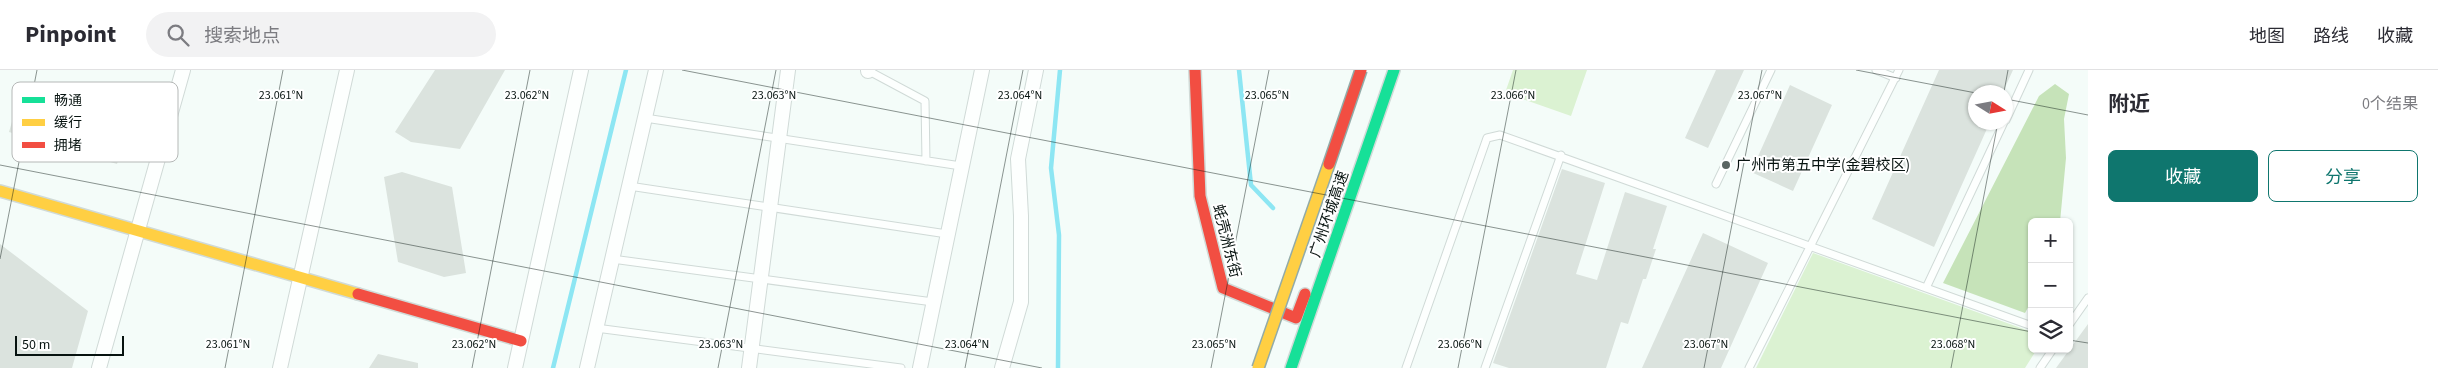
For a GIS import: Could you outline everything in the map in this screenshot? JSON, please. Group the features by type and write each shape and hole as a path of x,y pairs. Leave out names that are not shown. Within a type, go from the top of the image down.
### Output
{"main road":[{"name":"蚝壳洲东街","path":"1195,70 1200,196 1223,288 1296,318 1383,70"},
{"name":"广州环城高速","path":"1258,368 1361,70"},
{"name":"广州环城高速","path":"1291,368 1394,70"},
{"path":"0,190 521,341"}],"street":[{"path":"178,91 184,70"},
{"path":"280,368 347,70"},
{"path":"515,368 581,70"},
{"path":"587,368 656,70"},
{"path":"749,368 788,70"},
{"path":"920,368 982,70"},
{"path":"1002,368 1021,302 1021,216 1018,159 1036,70"},
{"path":"99,368 158,162"}],"lane":[{"path":"868,70 925,101 926,161"},
{"path":"1716,184 1770,70"},
{"path":"1876,70 1896,78"},
{"path":"1749,368 1900,70"},
{"path":"2013,104 2029,70"},
{"path":"645,118 962,166"},
{"path":"1926,288 2001,130"},
{"path":"1406,368 1487,138 1500,135 1561,155 2028,325"},
{"path":"1485,368 1561,155"},
{"path":"629,186 947,234"},
{"path":"612,259 933,302"},
{"path":"2073,319 2088,298"},
{"path":"596,328 901,368"},
{"path":"2040,368 2050,353"}],"green space":[{"path":"1513,70 1587,70 1571,116 1505,93"},
{"path":"2055,84 2069,94 2064,119 2066,158 2060,218 2028,218 2028,307 2025,313 1943,283 2039,96"},
{"path":"1813,253 2028,331 2028,353 2034,353 2025,368 1756,368"}],"building":[{"path":"435,70 505,70 460,149 411,142 395,132"},
{"path":"1716,70 1744,70 1708,148 1685,138"},
{"path":"1939,70 2013,70 2006,85 1968,85 1968,130 1986,130 1934,247 1872,219"},
{"path":"1790,85 1832,105 1793,191 1751,172"},
{"path":"12,122 12,133 9,132"},
{"path":"1562,169 1605,183 1576,274 1597,280 1625,192 1667,206 1653,249 1656,249 1646,279 1643,279 1628,324 1621,322 1606,368 1509,368 1493,363"},
{"path":"402,172 452,187 466,273 444,277 398,262 384,177"},
{"path":"1703,233 1768,263 1721,368 1642,368"},
{"path":"0,244 88,311 72,368 0,368"},
{"path":"2088,324 2088,368 2056,368 2067,353 2073,353 2073,345"},
{"path":"378,354 418,363 418,368 369,368"}],"waterway":[{"path":"553,368 626,70"},
{"path":"1058,368 1059,235 1051,168 1060,70"},
{"path":"1239,70 1251,185 1273,208"}],"traffic: fast":[{"path":"1291,368 1394,70"}],"traffic: slow":[{"path":"1258,368 1329,164"},
{"path":"0,191 358,294"}],"traffic: jam":[{"path":"1195,70 1200,196 1223,288 1296,318 1305,294"},
{"path":"1329,164 1361,70"},
{"path":"358,294 521,341"}],"place":[{"name":"广州市第五中学(金碧校区)","path":"1726,165"}]}
